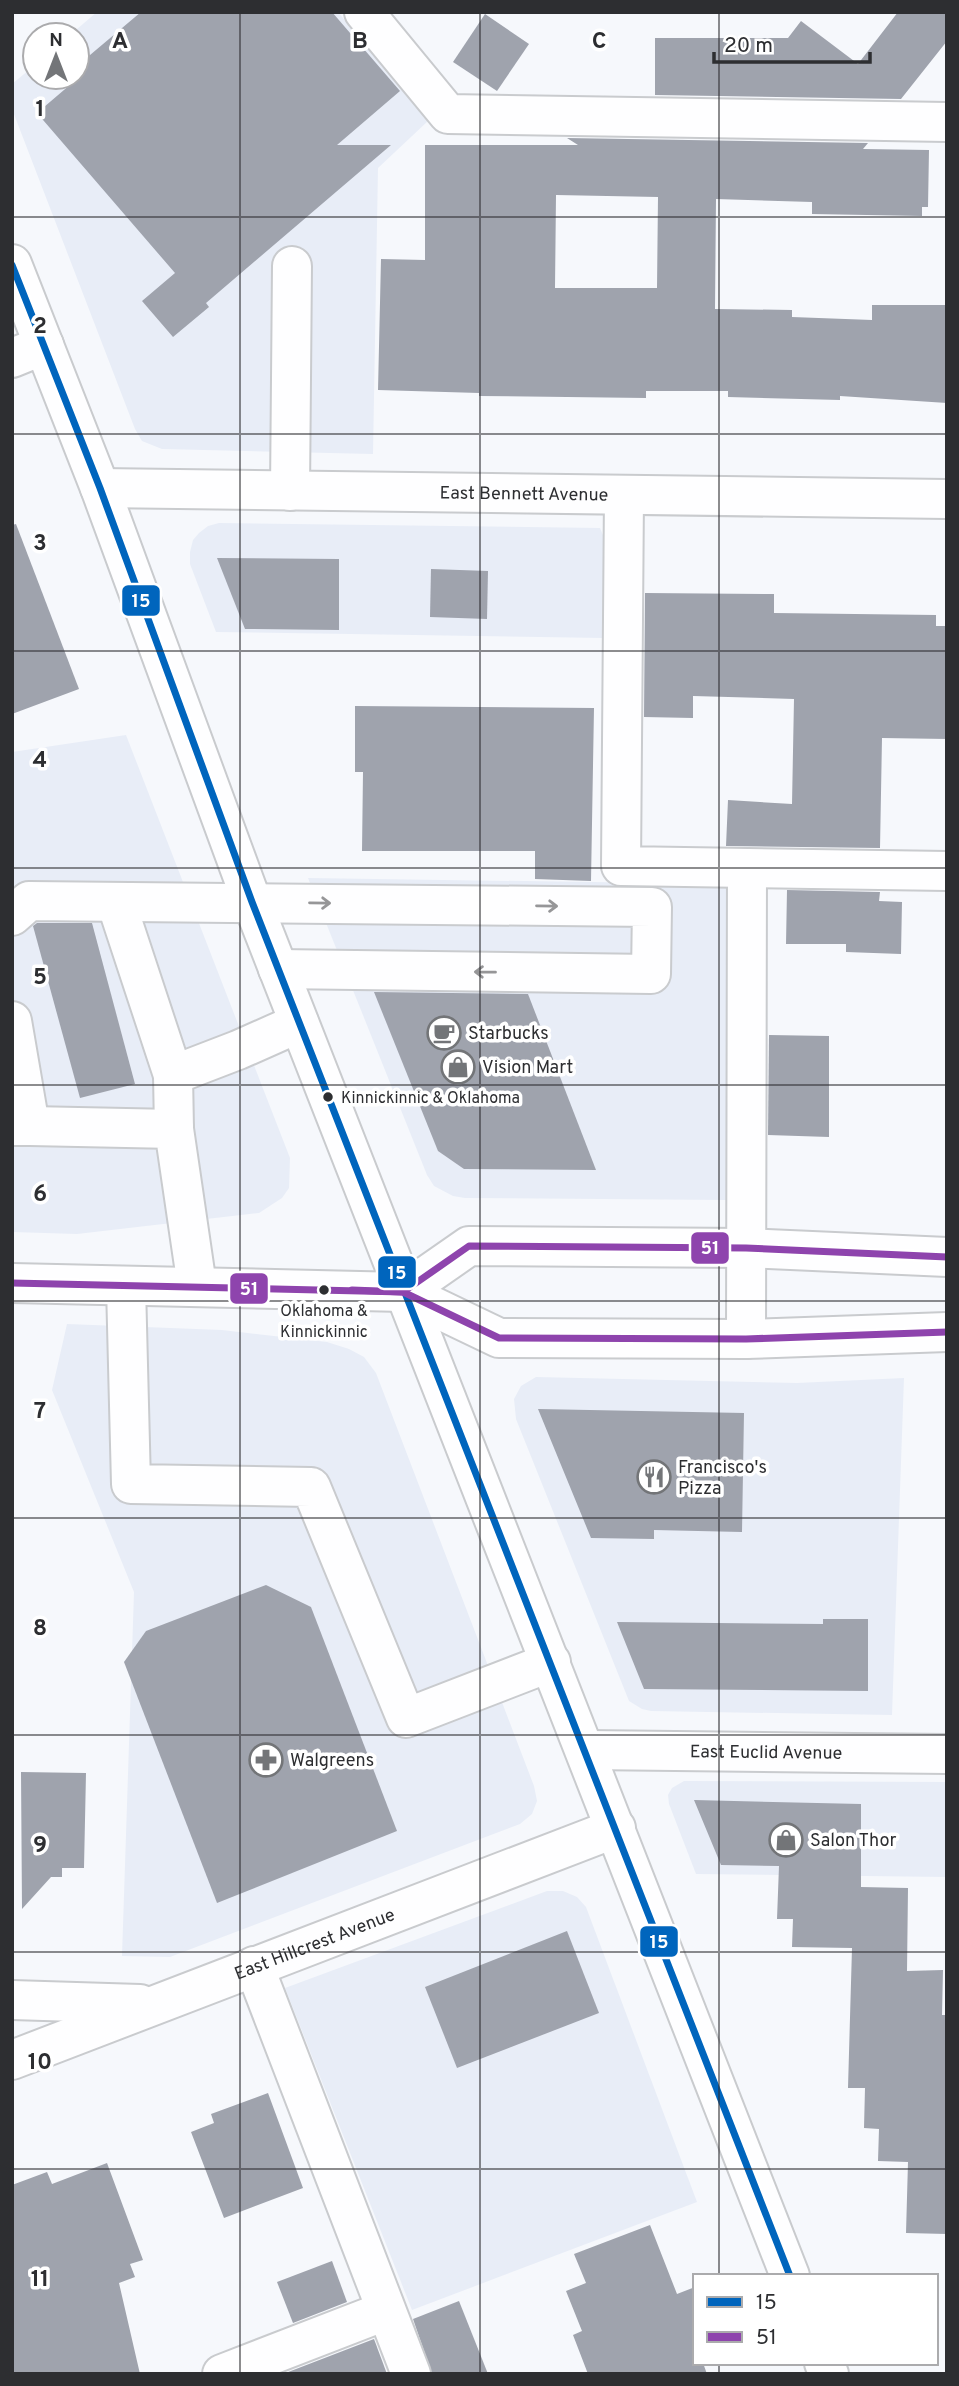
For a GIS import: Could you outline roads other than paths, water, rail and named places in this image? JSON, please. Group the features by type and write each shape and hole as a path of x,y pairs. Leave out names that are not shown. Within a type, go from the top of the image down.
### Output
{"street":[{"path":"363,12 448,114 947,122"},
{"path":"12,264 28,351 100,488 252,902 789,2274"},
{"path":"290,491 292,266"},
{"name":"East Bennett Avenue","path":"100,488 947,499"},
{"path":"624,495 621,866 947,871"},
{"path":"746,1339 747,869"},
{"path":"12,916 29,901 652,907 651,974 278,969"},
{"path":"116,902 173,1075 174,1129 197,1286"},
{"path":"12,1021 21,1126 174,1129"},
{"path":"173,1075 299,1023"},
{"path":"403,1292 469,1246 746,1248 947,1257"},
{"path":"12,1283 403,1292 499,1338 746,1339 947,1332"},
{"path":"126,1286 131,1484 312,1487 406,1718 551,1662"},
{"name":"East Euclid Avenue","path":"586,1750 947,1754"},
{"name":"East Hillcrest Avenue","path":"12,2060 616,1828"},
{"path":"254,1966 411,2374"},
{"path":"12,2000 158,2004"},
{"path":"222,2374 385,2311"}],"place":[{"name":"Starbucks","path":"444,1033"},
{"name":"Vision Mart","path":"458,1067"},
{"name":"Kinnickinnic & Oklahoma","path":"328,1097"},
{"name":"Oklahoma & Kinnickinnic","path":"324,1290"},
{"name":"Francisco's Pizza","path":"654,1477"},
{"name":"Walgreens","path":"266,1760"},
{"name":"Salon Thor","path":"786,1840"}]}
